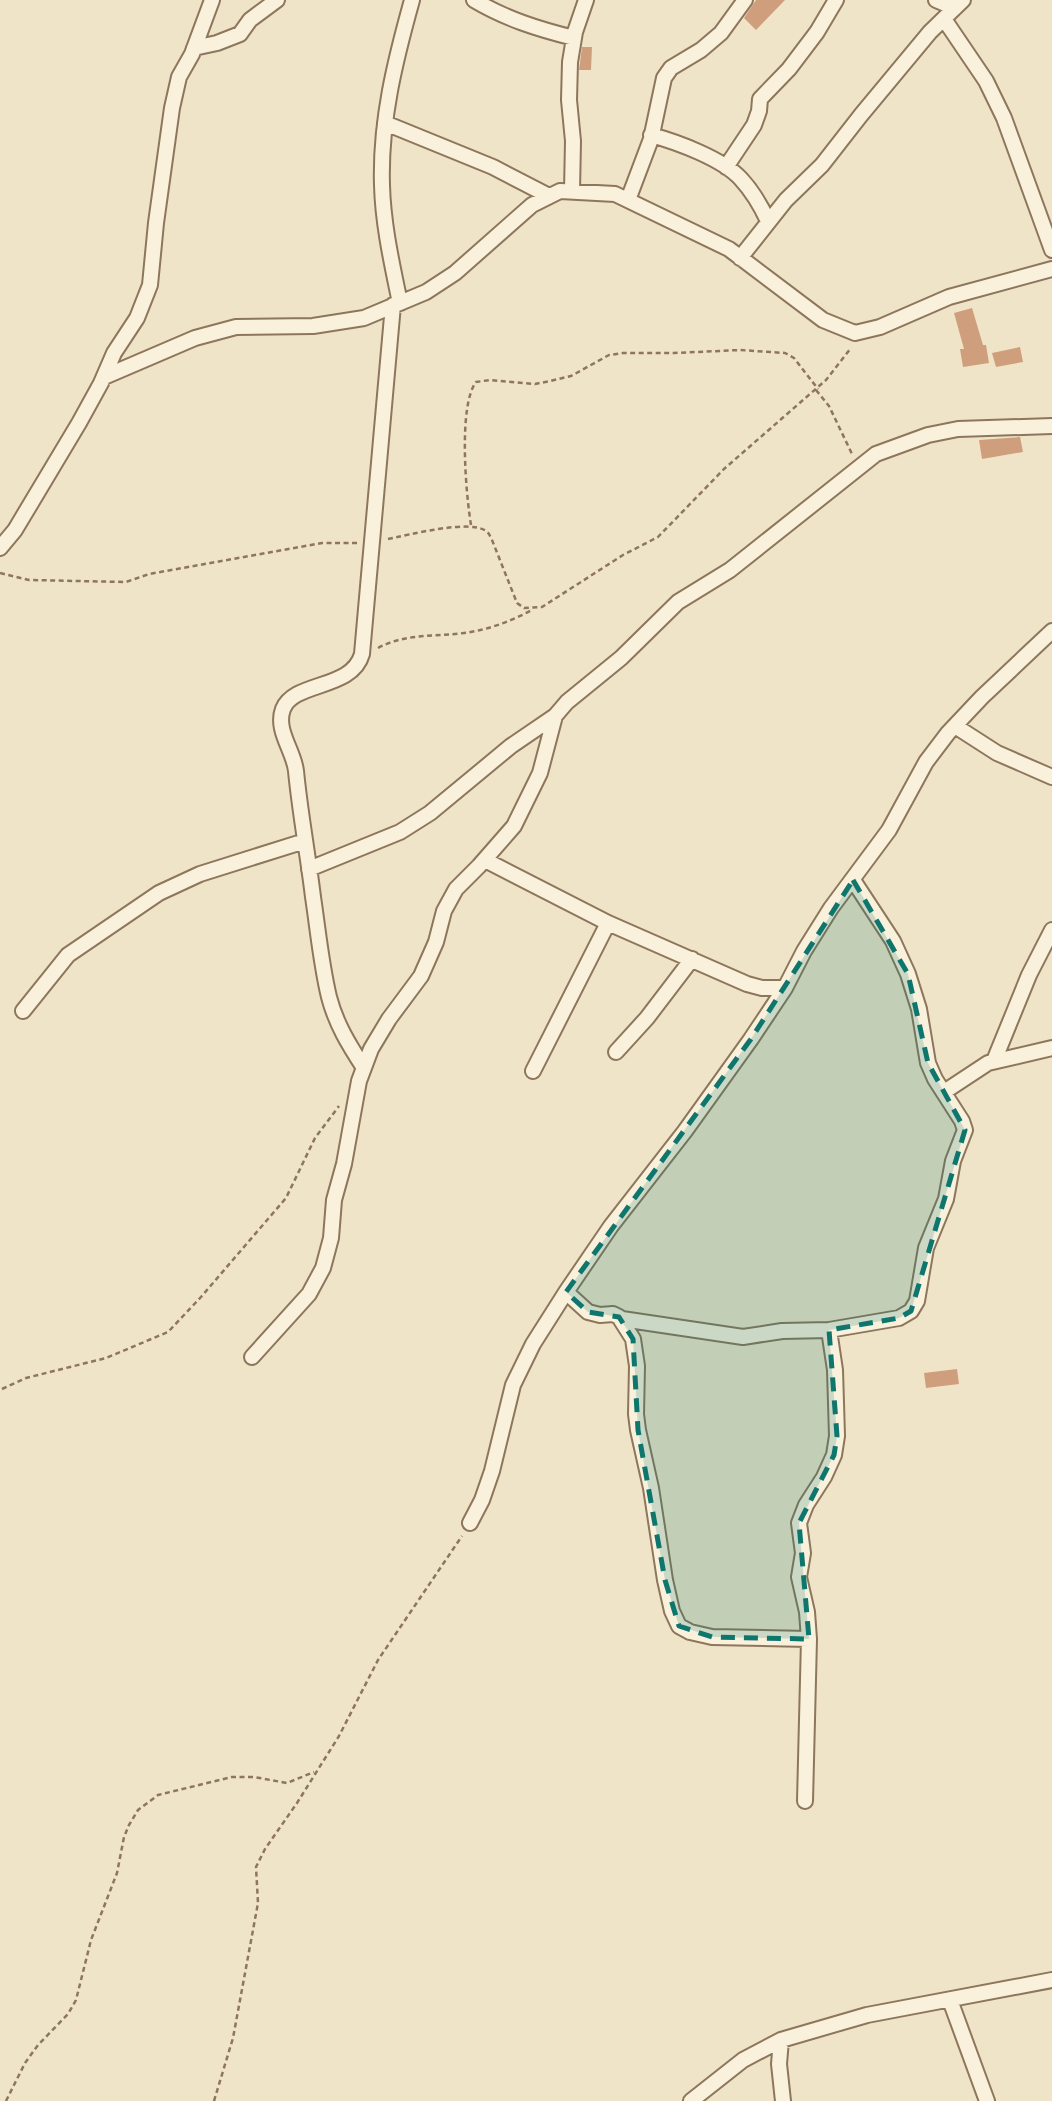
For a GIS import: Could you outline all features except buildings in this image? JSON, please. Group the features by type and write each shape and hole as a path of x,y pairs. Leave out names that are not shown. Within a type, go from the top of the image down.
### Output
{"street":[{"path":"0,548 15,530 104,377 114,353 136,318 150,285 172,108 179,77 194,48 212,0"},
{"path":"194,48 240,34 250,20 277,0"},
{"path":"364,1068 339,1028 329,996 293,754 283,731 283,709 292,699 307,690 348,675 360,660 396,304 382,187 387,97 412,0"},
{"path":"474,0 532,28 574,38"},
{"path":"572,191 573,141 569,100 574,38 586,0"},
{"path":"628,201 652,135 664,78 671,68 708,45 721,33 745,0"},
{"path":"726,167 754,125 760,99 789,69 817,32 836,0"},
{"path":"936,0 954,9 1003,118 1052,250"},
{"path":"740,258 786,200 822,165 861,115 954,9"},
{"path":"385,123 493,167 549,196"},
{"path":"652,135 680,143 740,177 758,200 768,221"},
{"path":"104,377 195,338 236,327 313,326 364,318 426,292 455,273 532,205 560,191 615,194 729,249 823,320 840,329 860,332 880,327 949,297 1052,269"},
{"path":"309,869 400,832 430,813 511,746 555,716 621,658 678,601 730,570 876,454 928,435 958,429 1052,425"},
{"path":"470,1523 492,1471 513,1385 533,1344 566,1292 611,1226 685,1131 785,988 831,908 889,830 926,762 955,726 1052,631"},
{"path":"252,1357 309,1294 323,1268 331,1238 334,1200 344,1164 358,1088 371,1049 389,1019 421,976 436,942 444,911 456,889 514,825 540,773 555,716"},
{"path":"955,726 997,752 1052,776"},
{"path":"23,1011 68,955 159,893 200,874 305,841"},
{"path":"485,860 608,923 747,984 762,988 785,988"},
{"path":"622,1320 743,1337 782,1331 829,1330 899,1318 907,1315 917,1301 926,1248 946,1199 953,1161 965,1130 928,1063 919,1009 908,974 893,941 853,880"},
{"path":"534,1071 608,923"},
{"path":"994,1061 1052,930"},
{"path":"616,1052 692,959"},
{"path":"944,1092 988,1063 1052,1048"},
{"path":"566,1292 588,1312 613,1314 622,1320 633,1339 637,1366 638,1430 651,1489 665,1580 672,1611 679,1626 690,1632 712,1637 809,1639"},
{"path":"805,1801 809,1639 807,1612 799,1577 803,1553 799,1523 834,1455 837,1436 835,1370 829,1330"},
{"path":"691,2101 743,2060 781,2040 867,2015 1052,1980"},
{"path":"950,2000 987,2101"},
{"path":"781,2040 779,2064 783,2101"}],"path":[{"path":"360,660 396,639 464,633 508,622 542,607 623,555 658,537 716,477 817,389 850,349 860,332"},
{"path":"471,526 464,439 471,389 480,380 535,384 571,376 609,355 623,352 674,354 740,350 785,353 794,358 833,412 857,468"},
{"path":"0,573 29,580 126,582 149,574 322,543 371,543 471,526 488,532 517,603 524,608 533,609"},
{"path":"2,1389 26,1378 106,1358 168,1332 246,1247 286,1198 315,1138 332,1114 358,1088"},
{"path":"214,2101 233,2038 258,1903 256,1867 264,1849 339,1736 379,1660 470,1523"},
{"path":"6,2101 25,2063 38,2045 68,2014 76,2000 90,1940 117,1873 124,1837 138,1810 158,1795 232,1777 254,1777 286,1783 315,1771"}],"highlighted area":[{"path":"853,880 908,974 928,1063 965,1130 911,1311 899,1318 829,1330 837,1436 834,1455 799,1523 809,1639 712,1637 679,1626 665,1580 638,1430 633,1339 619,1317 588,1312 566,1292 751,1039"}]}
